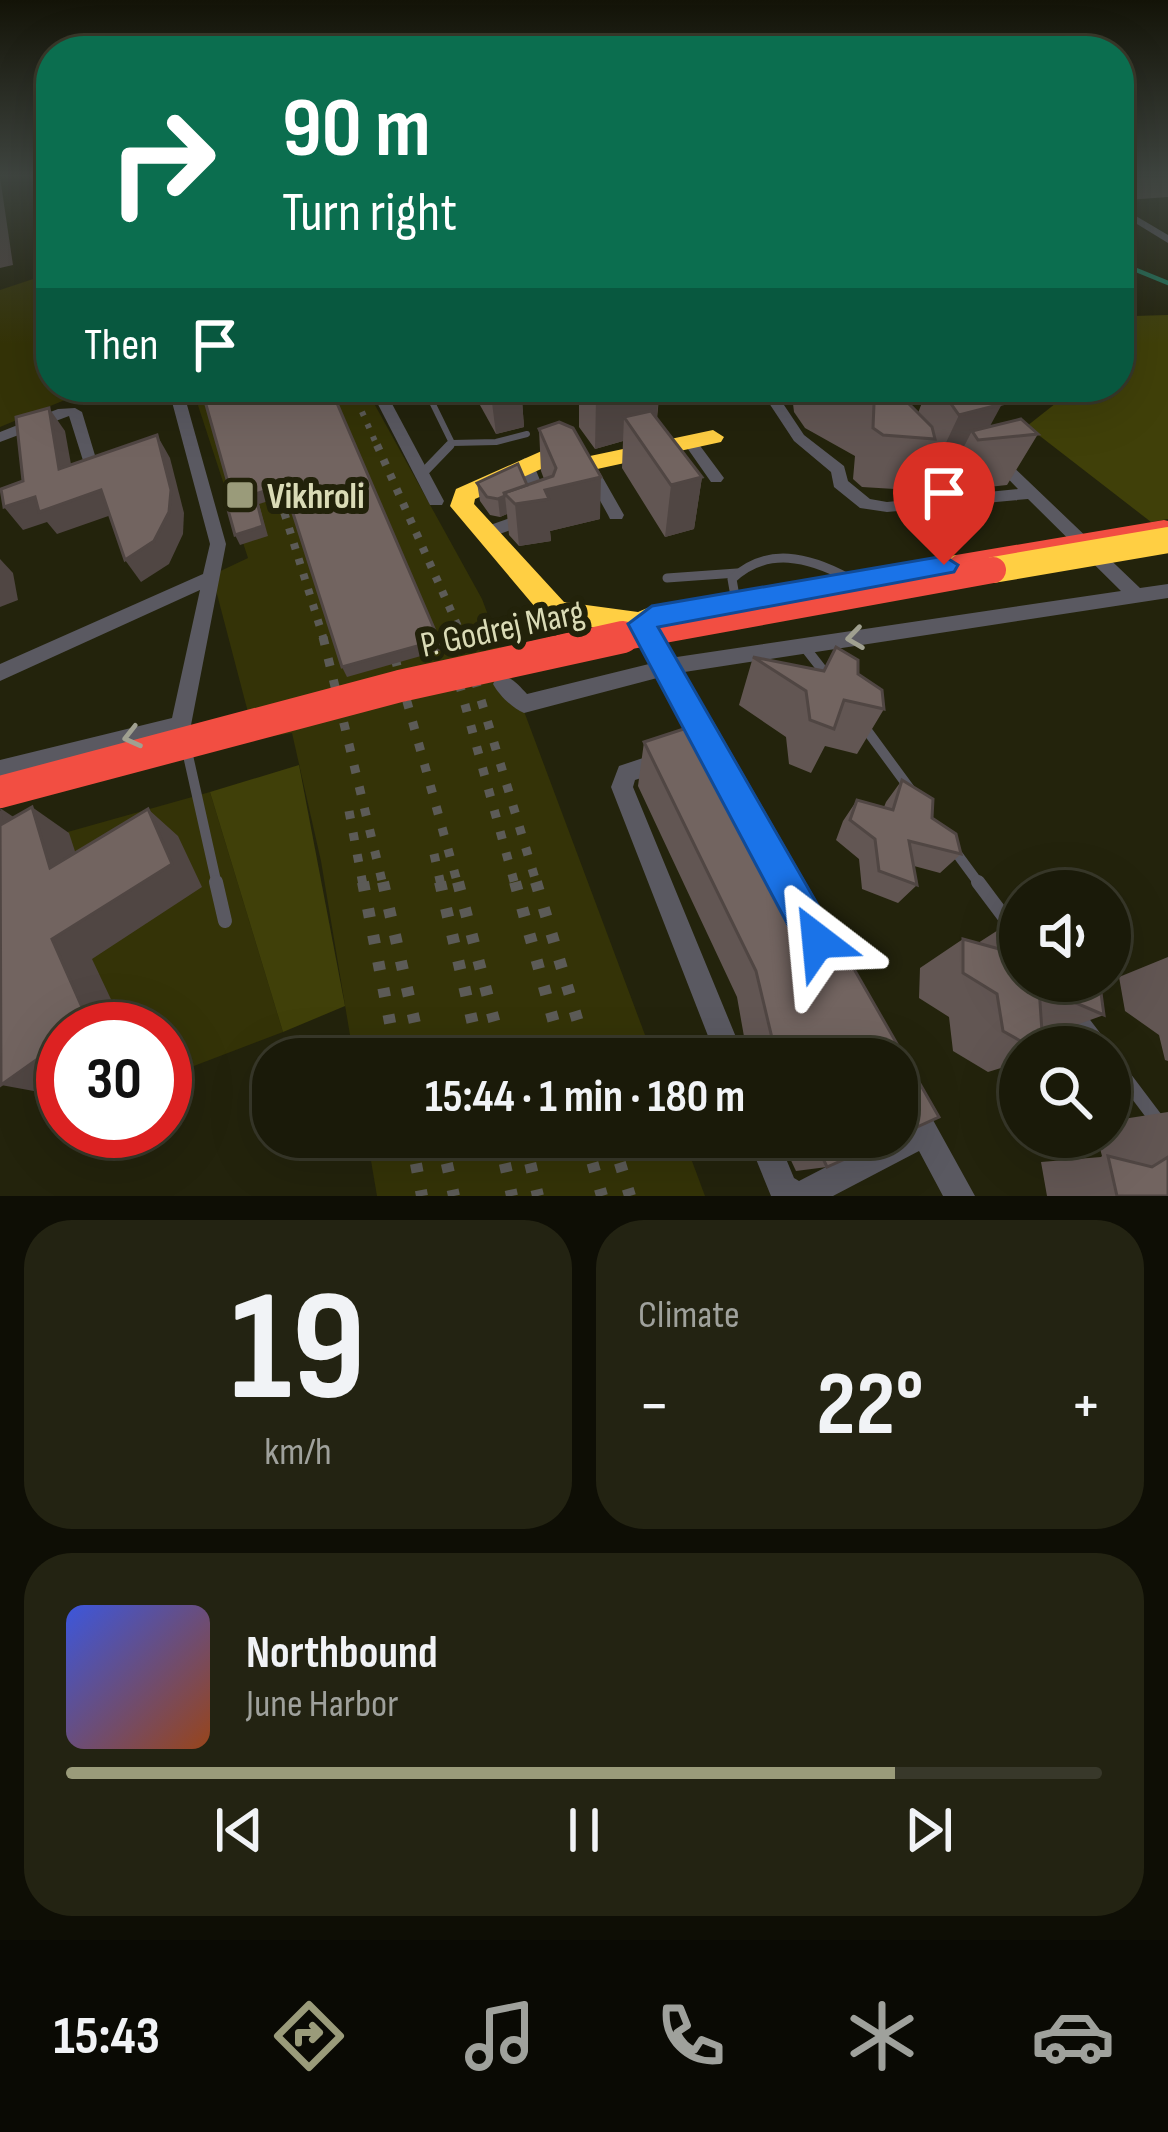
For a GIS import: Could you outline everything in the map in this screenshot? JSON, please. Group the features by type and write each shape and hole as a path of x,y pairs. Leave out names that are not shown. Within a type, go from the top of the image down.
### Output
{"street":[{"path":"0,770 181,725 218,544 179,402"},
{"path":"384,402 436,501"},
{"path":"780,402 799,438 839,470 840,483 866,504 934,502 1018,485"},
{"path":"937,402 958,422"},
{"path":"0,437 63,412 75,412 91,467 125,460"},
{"path":"885,437 924,479 934,502"},
{"path":"588,464 702,439 716,478"},
{"path":"166,447 188,440"},
{"path":"616,515 588,464 570,451 525,463 464,495 462,506 556,612 642,624 737,588 854,581 1168,529"},
{"path":"924,479 986,459 1137,596"},
{"path":"485,533 549,518 525,463"},
{"name":"P. Godrej Marg","path":"0,792 400,686 691,622 1168,540"},
{"path":"0,673 210,578"},
{"path":"503,684 524,704 664,668 1168,591"},
{"path":"642,624 714,756 627,773 622,787 723,1038"},
{"path":"918,1121 960,1196"},
{"path":"770,1158 783,1189 798,1196 924,1132"}],"lane":[{"path":"432,402 452,442"},
{"path":"422,474 452,442 496,442 526,434"},
{"path":"667,578 737,588"},
{"path":"803,645 843,698"},
{"path":"856,716 923,806"},
{"path":"181,725 225,921"},
{"path":"949,843 999,910"},
{"path":"1068,1002 1086,1026"},
{"path":"1131,1086 1168,1136"}],"shaded area":[{"path":"36,278 36,402 60,402 0,427 0,290"},
{"path":"1168,315 1168,519 1151,522 1027,426 1057,402 1134,402 1134,316"},
{"path":"197,402 373,402 482,599 646,1038 350,1038 321,861 292,733 255,739 212,575 248,558"},
{"path":"299,765 345,1006 283,1032 210,792"},
{"path":"210,792 283,1032 252,1038 252,1044 192,1067 192,1002 36,1002 36,1073 23,1046 0,851"},
{"path":"371,1158 691,1158 705,1196 377,1196"}],"building":[{"path":"205,402 336,402 439,640 342,667 284,485 255,494 263,526 235,535 225,499 232,497"},
{"path":"870,402 907,402 932,427 935,439 883,435 873,428 874,404"},
{"path":"950,402 1002,404 959,415"},
{"path":"49,408 59,469 157,435 171,490 169,512 154,541 125,560 101,490 39,512 35,497 4,507 1,489 23,481 16,417"},
{"path":"651,411 702,477 671,485 624,417"},
{"path":"1021,419 1038,434 978,440 972,431"},
{"path":"559,422 573,428 601,477 545,490 549,499 515,504 504,493 553,476 556,468 539,429"},
{"path":"518,464 527,485 498,499 487,497 477,483"},
{"path":"836,647 858,660 858,674 882,690 884,709 844,700 834,729 810,720 806,691 753,657 824,671"},
{"path":"711,720 894,1038 772,1038 756,971 644,742"},
{"path":"902,780 933,799 932,818 956,834 961,854 909,841 917,885 879,871 875,839 850,820 857,800 893,810"},
{"path":"32,807 50,868 148,809 172,864 52,939 80,1002 36,1002 36,1060 1,1085 0,811 2,824"},
{"path":"963,939 999,949 999,1002 1040,1002 1042,1026 1002,1026 997,994 963,973"},
{"path":"1074,1002 1102,1002 1104,1015"},
{"path":"918,1080 939,1117 918,1126"},
{"path":"1168,1157 1168,1196 1117,1196 1108,1158 1152,1167"},
{"path":"823,1158 847,1158 827,1167"}],"waterway":[{"path":"1134,269 1168,283"}],"railway":[{"path":"358,402 378,448"},
{"path":"377,445 464,640"},
{"path":"270,467 324,640"},
{"path":"386,628 389,637"},
{"path":"323,637 383,885"},
{"path":"389,637 458,885"},
{"path":"462,637 537,885"},
{"path":"459,683 515,885"},
{"path":"349,811 363,885"},
{"path":"434,854 441,885"},
{"path":"363,882 393,1038"},
{"path":"383,882 418,1038"},
{"path":"440,882 476,1038"},
{"path":"458,882 499,1038"},
{"path":"515,882 558,1038"},
{"path":"536,882 583,1038"},
{"path":"415,1158 422,1196"},
{"path":"446,1158 454,1196"},
{"path":"504,1158 512,1196"},
{"path":"529,1158 538,1196"},
{"path":"591,1158 602,1196"},
{"path":"618,1158 630,1196"}],"traffic: slow":[{"path":"713,437 588,464 561,451 464,495 462,506 556,612 642,624 652,617 956,565"},
{"path":"993,570 1168,540"}],"traffic: jam":[{"path":"956,565 1164,529"},
{"path":"0,792 400,686 691,622 993,570"}],"place":[{"name":"Vikhroli","path":"240,495"}],"route":[{"path":"818,941 642,624 652,617 944,565"}]}
